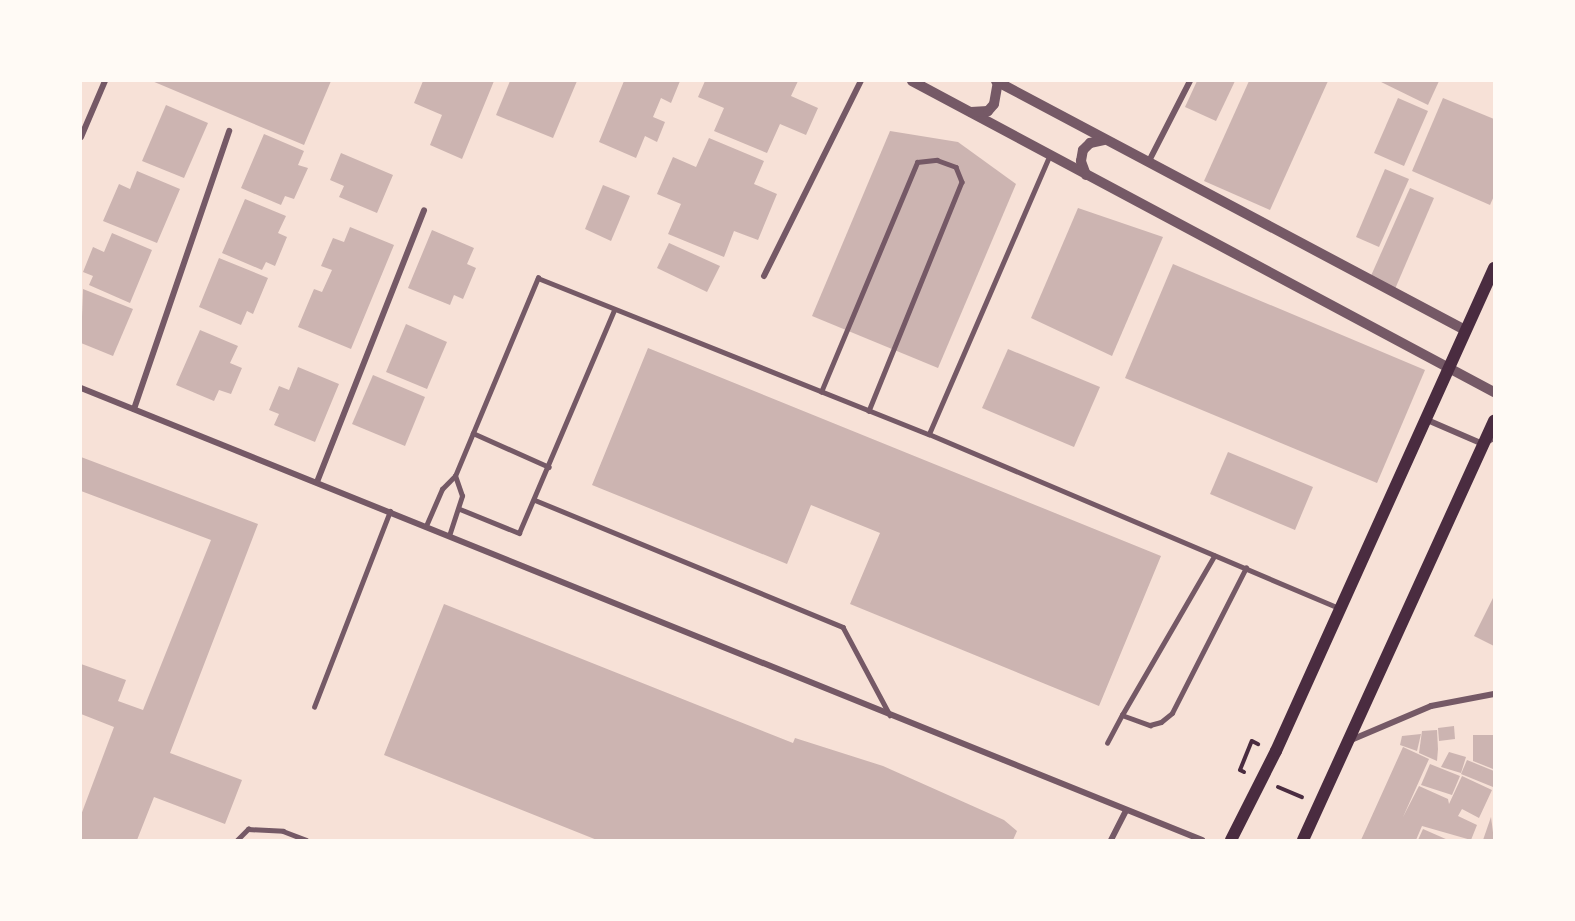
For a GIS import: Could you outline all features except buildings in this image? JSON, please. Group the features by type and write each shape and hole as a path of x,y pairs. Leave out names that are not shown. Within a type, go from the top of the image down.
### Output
{"main road":[{"path":"1231,840 1340,609 1494,268"},
{"path":"1303,840 1488,441 1494,420"}],"street":[{"path":"81,136 105,81"},
{"path":"764,276 861,81"},
{"path":"912,81 1494,392"},
{"path":"970,112 988,111 994,104 997,81 1147,163 1465,330"},
{"path":"1147,163 1190,81"},
{"path":"134,409 229,131"},
{"path":"1086,175 1081,161 1083,150 1090,143 1104,140"},
{"path":"317,482 424,210"},
{"path":"81,388 1202,840"},
{"path":"1425,418 1488,441"},
{"path":"1350,740 1431,706 1494,694"},
{"path":"1111,840 1126,811"}],"lane":[{"path":"929,434 1050,155"},
{"path":"821,392 917,162 937,160 956,167 962,182 869,411"},
{"path":"426,526 442,489 455,476 538,278 929,434 1340,609"},
{"path":"460,509 519,533 614,310"},
{"path":"473,433 549,467"},
{"path":"449,536 460,509 462,492 455,476"},
{"path":"535,500 843,627 891,716"},
{"path":"314,707 390,511"},
{"path":"1107,743 1214,556"},
{"path":"1122,715 1150,725 1161,723 1172,713 1246,568"},
{"path":"237,840 248,829 283,831 306,840"}],"path":[{"path":"1240,770 1252,741"}]}
